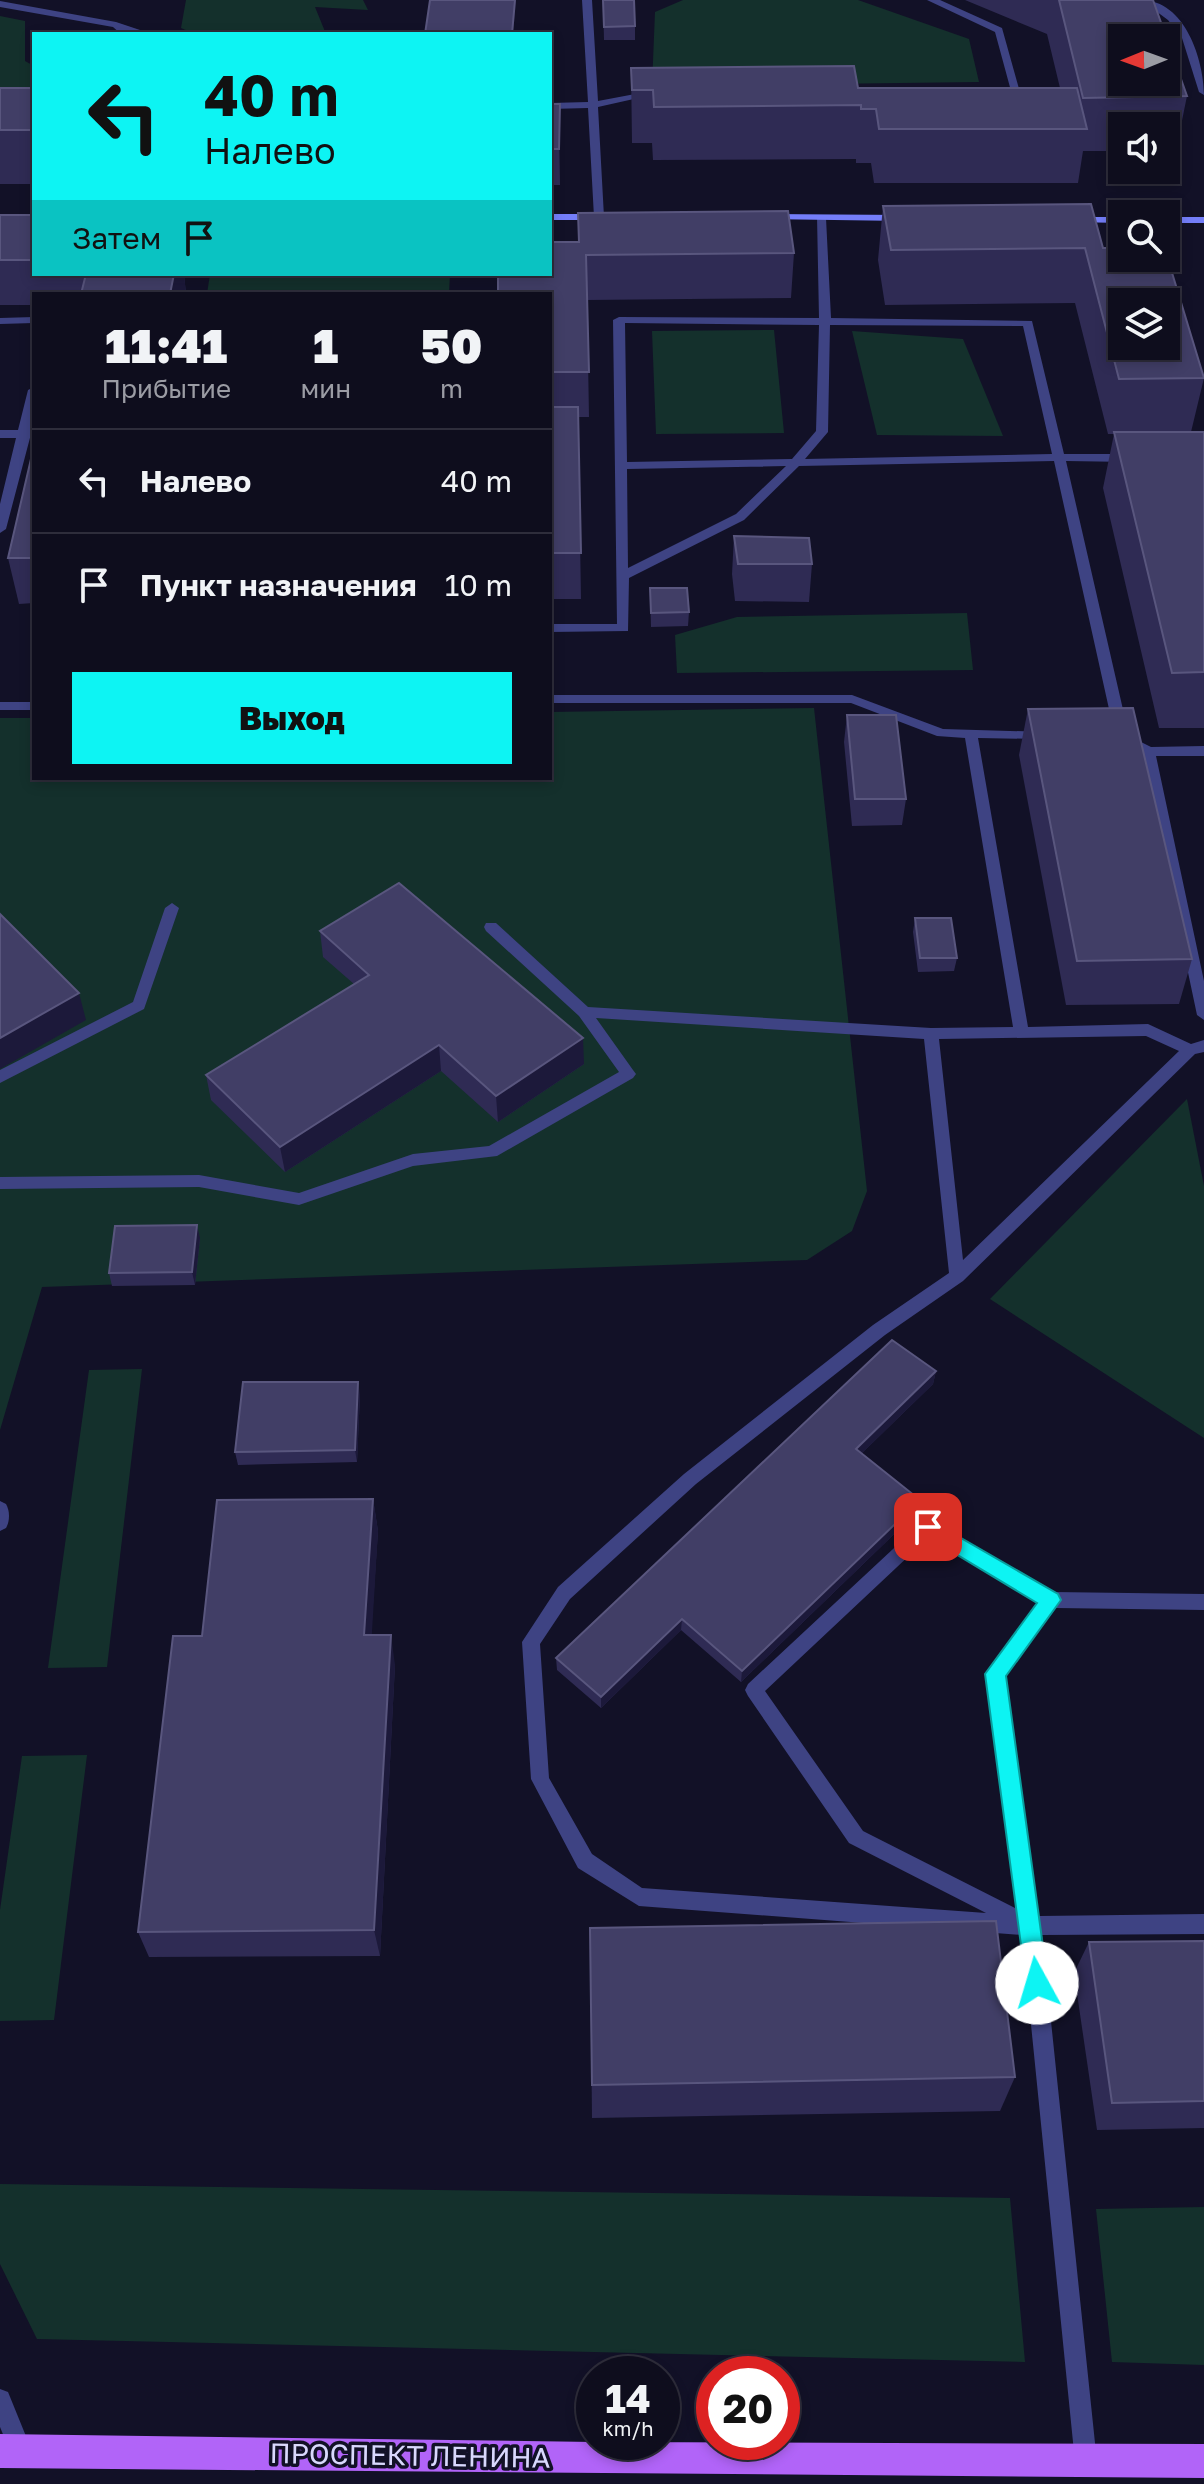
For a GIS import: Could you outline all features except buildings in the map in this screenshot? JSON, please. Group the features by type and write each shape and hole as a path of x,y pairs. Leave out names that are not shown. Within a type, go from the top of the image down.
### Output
{"main road":[{"path":"552,217 615,217"},
{"path":"757,217 916,218"},
{"path":"1059,220 1108,220"},
{"path":"1180,220 1204,220"},
{"name":"ПРОСПЕКТ ЛЕНИНА","path":"10,2451 1204,2461"}],"street":[{"path":"587,0 599,217"},
{"path":"932,0 999,30 1017,94 985,94"},
{"path":"1146,0 1171,14 1193,45 1204,92"},
{"path":"0,4 140,32"},
{"path":"116,25 125,32"},
{"path":"552,106 595,105 668,94"},
{"path":"624,575 740,517 822,432 825,320 821,218"},
{"path":"0,321 32,320"},
{"path":"552,628 623,628 619,320 1028,323 1122,736"},
{"path":"0,529 32,400"},
{"path":"0,434 25,434"},
{"path":"622,466 1146,458"},
{"path":"552,699 852,699 942,733 1062,735"},
{"path":"0,706 32,706"},
{"path":"971,734 1021,1032"},
{"path":"1107,736 1122,736 1148,752 1204,751"},
{"path":"1148,752 1204,1015"},
{"path":"0,1077 139,1005 172,908"},
{"path":"0,1183 199,1181 299,1199 413,1160 492,1152 628,1074 584,1012 491,927"},
{"path":"584,1012 931,1034 1148,1030 1197,1048 957,1276 879,1330 690,1479 564,1593 531,1642 540,1779 585,1861 639,1897 1031,1926 1204,1924"},
{"path":"931,1034 957,1276"},
{"path":"0,1509 0,1523"},
{"path":"1031,1926 856,1837 754,1690 928,1527 1051,1600 1204,1602"},
{"path":"1051,1600 995,1674 1031,1926 1086,2462"},
{"path":"0,2400 10,2451"}],"green space":[{"path":"186,0 363,0 368,10 315,7 325,32 190,32 181,28"},
{"path":"683,0 858,0 969,39 979,82 652,86 655,12"},
{"path":"0,16 25,21 25,61 32,65 32,123 0,122"},
{"path":"210,276 450,276 449,292 207,292"},
{"path":"774,330 784,433 656,434 652,331"},
{"path":"852,331 963,339 1003,436 877,435"},
{"path":"967,613 973,670 677,673 675,635 737,617"},
{"path":"814,708 867,1191 852,1231 807,1260 42,1287 0,1430 0,718 32,718 32,780 552,780 552,712"},
{"path":"1187,1099 1204,1186 1204,1438 990,1299"},
{"path":"142,1369 107,1667 48,1668 89,1370"},
{"path":"87,1755 54,2020 0,2021 0,1910 22,1756"},
{"path":"0,2184 1010,2198 1025,2362 37,2339 0,2264"},
{"path":"1204,2207 1204,2365 1112,2362 1096,2209"}],"route":[{"path":"928,1527 1051,1600 995,1674 1037,1983"}]}
